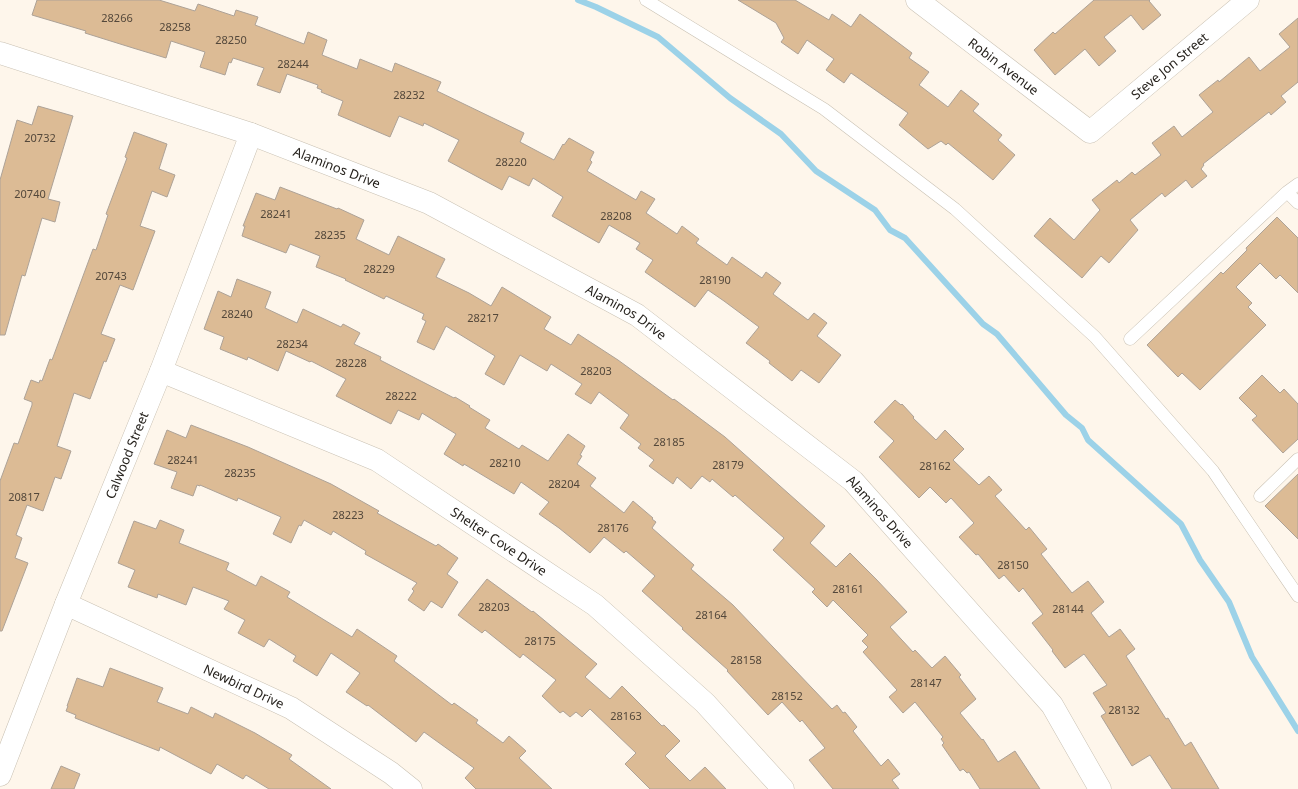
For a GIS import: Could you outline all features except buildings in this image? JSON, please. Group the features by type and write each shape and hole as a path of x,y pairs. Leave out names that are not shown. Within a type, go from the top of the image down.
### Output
{"street":[{"name":"Robin Avenue","path":"917,0 1090,132"},
{"name":"Steve Jon Street","path":"1090,132 1248,0"},
{"name":"Alaminos Drive","path":"1,56 251,134 429,203 637,315 853,482 1052,704 1100,789"},
{"name":"Calwood Street","path":"0,775 66,604 161,371 251,134"},
{"name":"Shelter Cove Drive","path":"161,371 377,460 595,605 705,703 783,789"},
{"name":"Newbird Drive","path":"66,604 291,708 391,773 411,789"}],"lane":[{"path":"646,0 824,109 955,209 1095,337 1213,471 1298,596"},
{"path":"1130,339 1287,192 1298,184"},
{"path":"1287,192 1298,203"},
{"path":"1260,496 1298,459"}],"waterway":[{"path":"578,0 596,7 658,37 730,98 781,134 816,171 875,210 890,230 905,238 983,324 997,334 1066,415 1082,428 1088,440 1181,524 1200,560 1229,602 1252,657 1298,731"}]}
